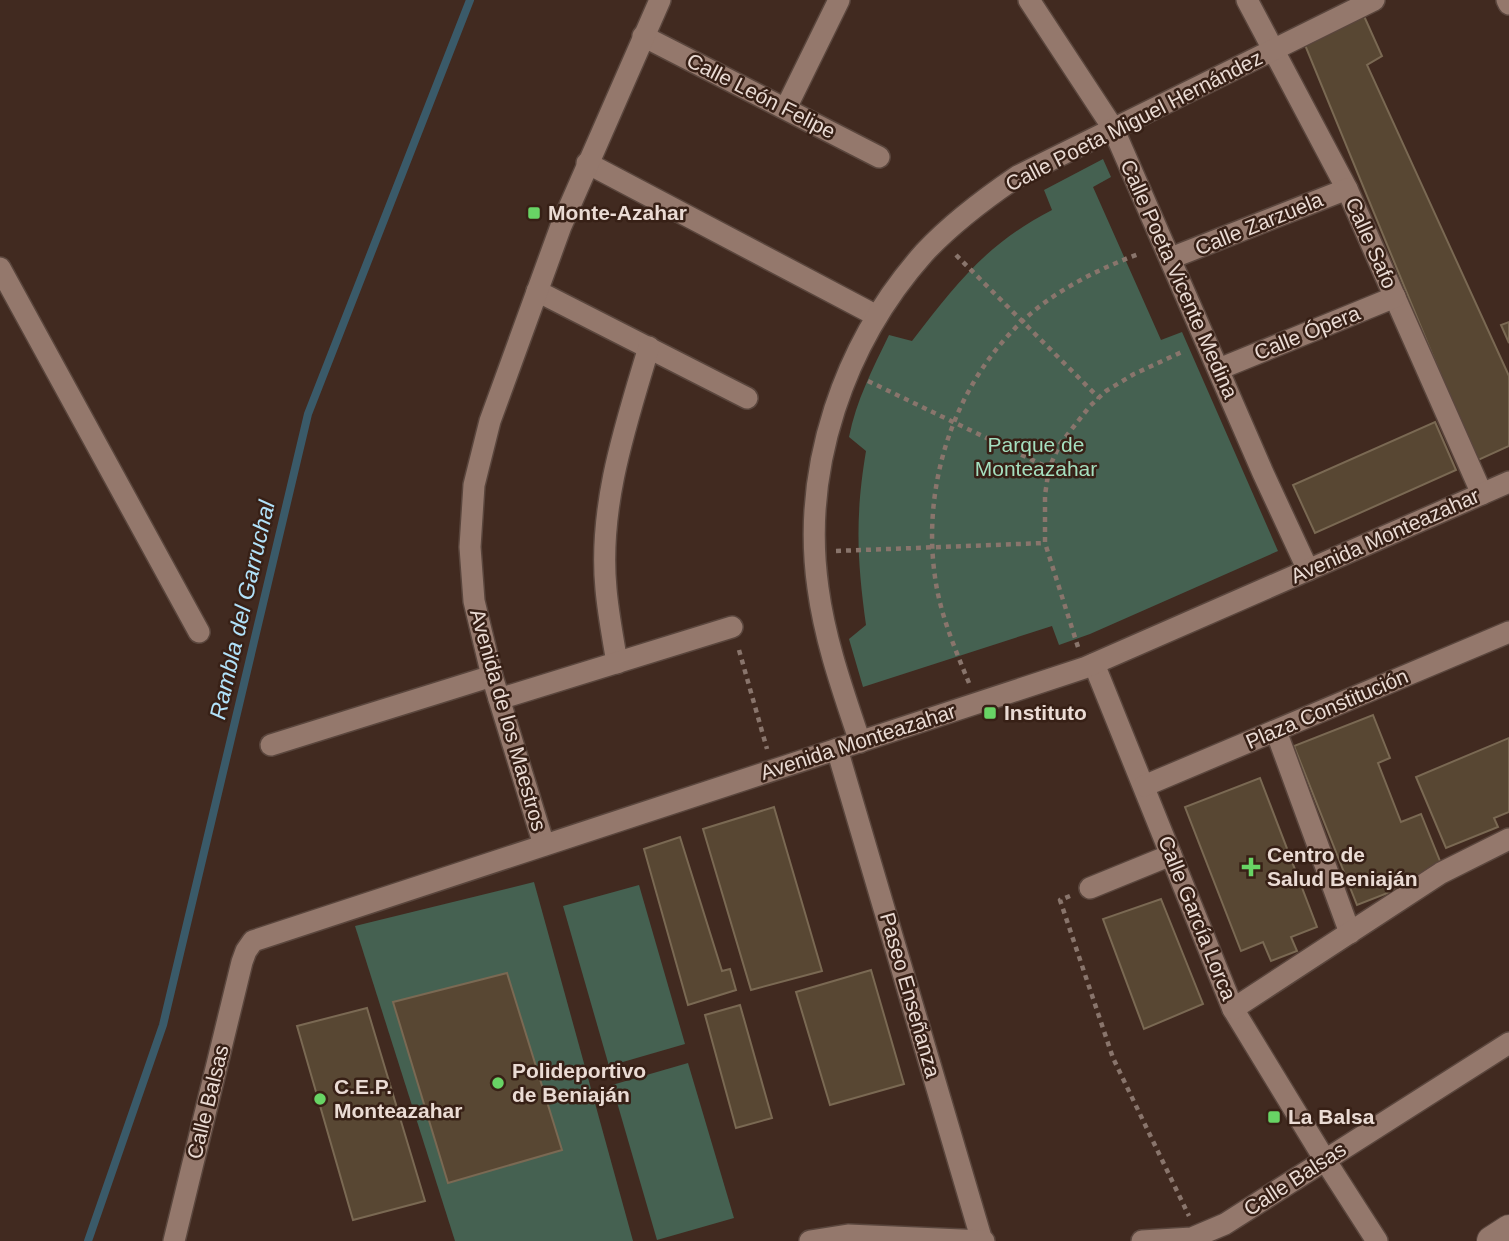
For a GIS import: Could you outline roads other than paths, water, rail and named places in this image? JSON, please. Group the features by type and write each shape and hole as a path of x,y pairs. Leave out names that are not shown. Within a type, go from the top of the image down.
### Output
{"main road":[{"path":"1492,1241 1509,1230"}],"street":[{"name":"Avenida de los Maestros","path":"544,845 492,676 474,601 471,517 474,485 489,421 537,291 587,163 660,0"},
{"path":"786,108 839,0"},
{"name":"Calle Poeta Vicente Medina","path":"1030,0 1114,128 1263,473 1308,570"},
{"name":"Calle Safo","path":"1247,0 1347,188 1482,494"},
{"name":"Calle Poeta Miguel Hernández","path":"860,742 824,625 815,552 816,506 820,466 829,426 849,372 877,316 899,283 939,238 985,198 1018,176 1374,0"},
{"name":"Calle León Felipe","path":"643,36 878,157"},
{"path":"587,163 877,316"},
{"name":"Calle Zarzuela","path":"1167,251 1347,188"},
{"path":"0,268 199,632"},
{"path":"537,291 747,398"},
{"name":"Calle Ópera","path":"1220,369 1395,297"},
{"path":"617,663 605,587 606,525 620,445 649,347"},
{"name":"Avenida Monteazahar","path":"242,962 253,941 266,936 1089,666 1509,482"},
{"path":"499,699 733,627"},
{"name":"Plaza Constitución","path":"1144,786 1509,632"},
{"name":"Calle García Lorca","path":"1089,666 1144,786 1233,1009 1377,1241"},
{"path":"271,745 492,676"},
{"path":"1276,731 1350,933"},
{"name":"Paseo Enseñanza","path":"837,749 983,1241"},
{"path":"1233,1009 1441,873 1509,839"},
{"path":"1090,888 1171,855"},
{"name":"Calle Balsas","path":"174,1241 242,962"},
{"name":"Calle Balsas","path":"1142,1241 1177,1240 1198,1236 1225,1224 1509,1042"},
{"path":"810,1241 848,1235 884,1235 983,1241"}],"waterway":[{"name":"Rambla del Garruchal","path":"88,1241 163,1025 308,414 470,0"}],"place":[{"name":"Monte-Azahar","path":"534,213"},
{"name":"Instituto","path":"990,713"},
{"name":"Centro de Salud Beniaján","path":"1251,867"},
{"name":"Polideportivo de Beniaján","path":"498,1083"},
{"name":"C.E.P. Monteazahar","path":"320,1099"},
{"name":"La Balsa","path":"1274,1117"}],"park label":[{"name":"Parque de Monteazahar","path":"1036,457"}]}
